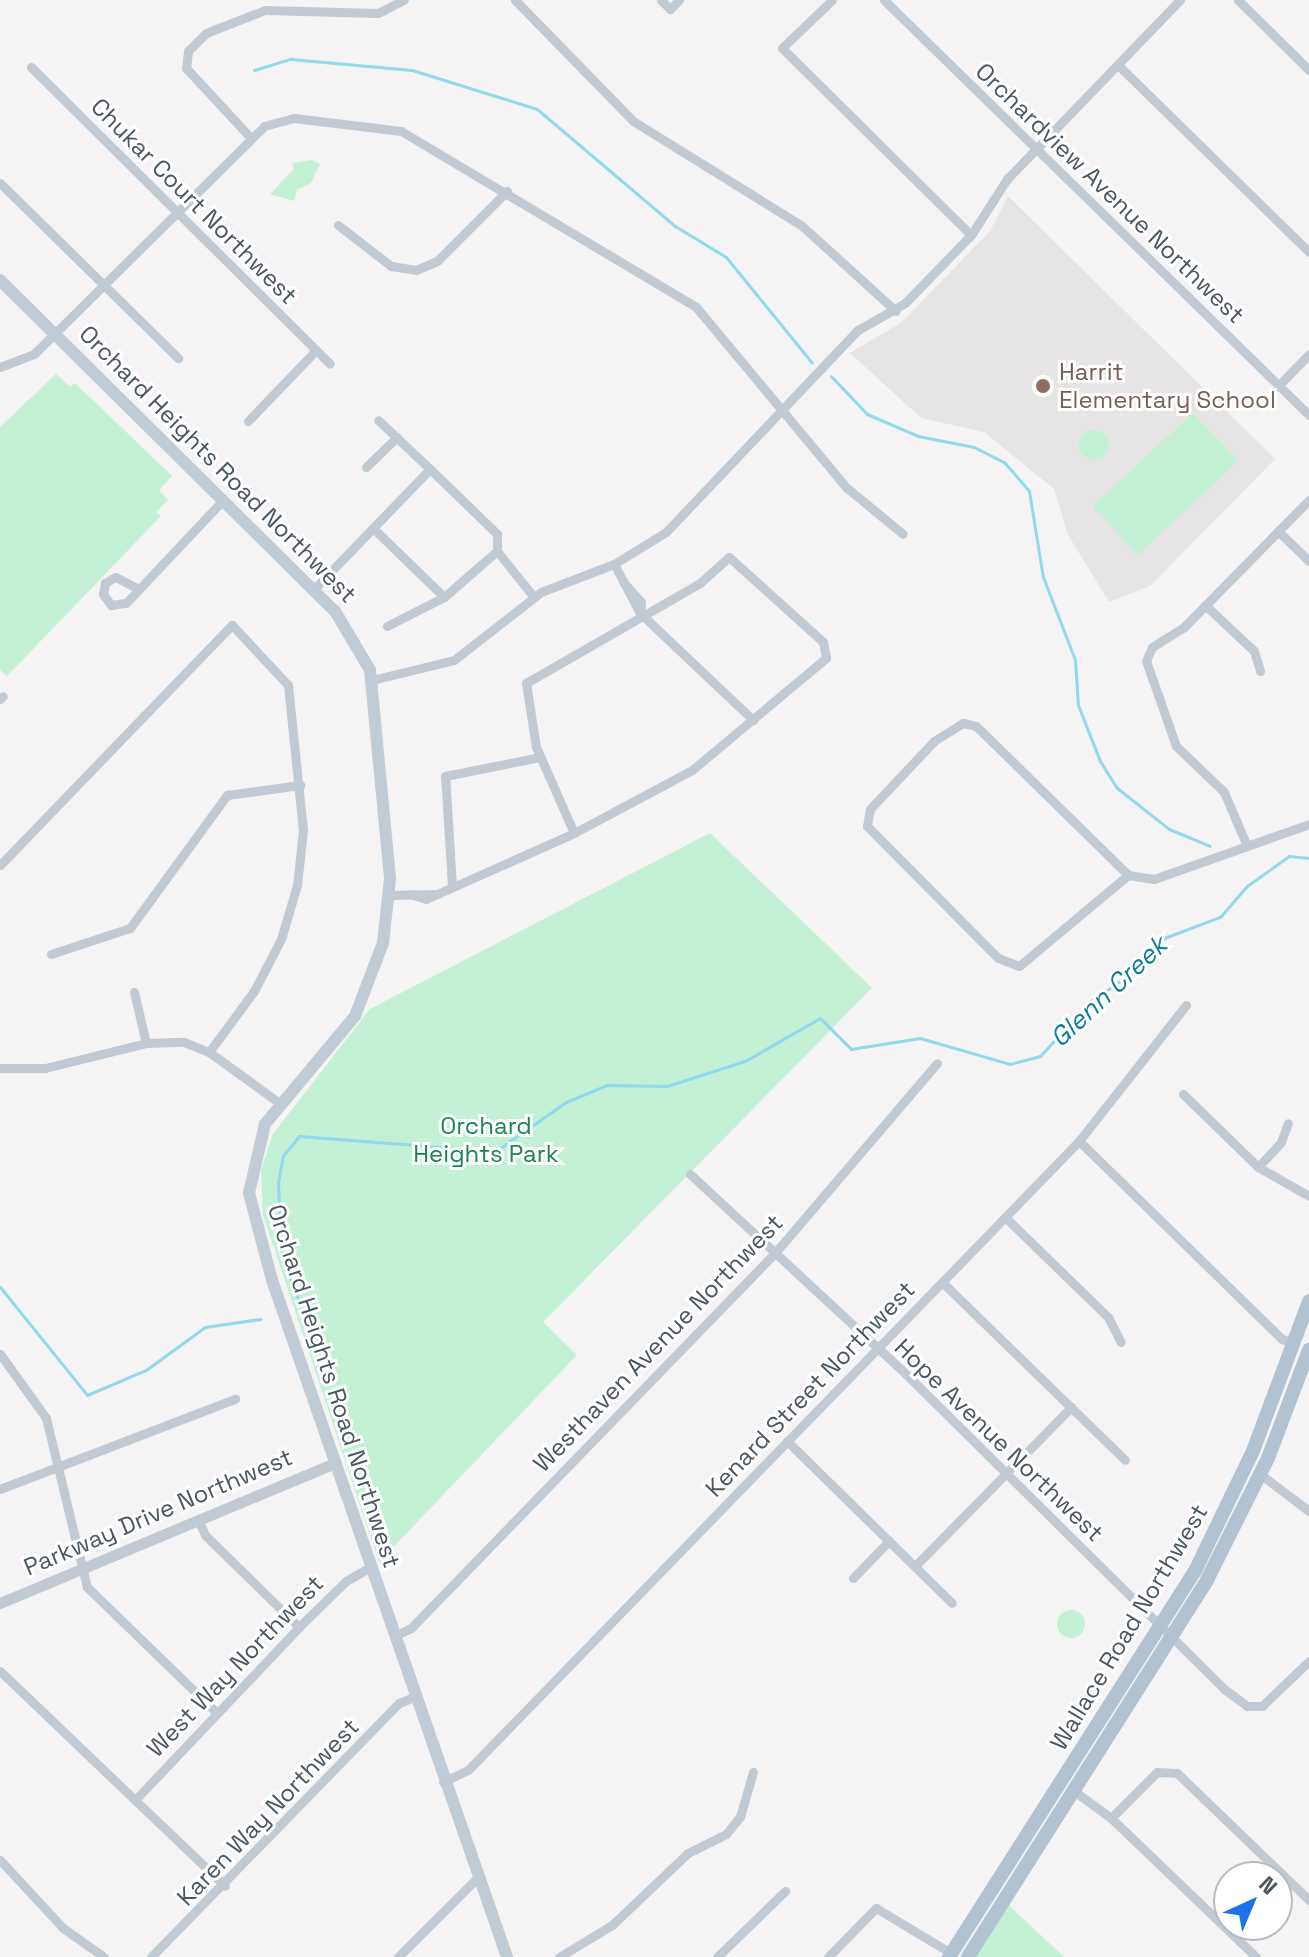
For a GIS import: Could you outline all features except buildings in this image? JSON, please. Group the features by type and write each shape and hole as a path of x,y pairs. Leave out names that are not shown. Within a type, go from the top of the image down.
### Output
{"main road":[{"name":"Orchard Heights Road Northwest","path":"0,280 314,589 354,635 372,680 389,895 375,971 355,1016 278,1102 253,1159 252,1214 443,1782 507,1957"},
{"name":"Wallace Road Northwest","path":"950,1955 1162,1626 1224,1513 1295,1344 1309,1301"},
{"name":"Wallace Road Northwest","path":"968,1957 1173,1639 1260,1474 1309,1350"},
{"path":"1000,1905 1036,1836 1033,1826"}],"street":[{"path":"249,136 191,78 185,59 206,33 241,14 312,5 378,13 404,0"},
{"path":"515,0 633,121 801,225 896,311"},
{"path":"661,0 670,9 679,0"},
{"path":"832,0 782,48 971,235"},
{"name":"Orchardview Avenue Northwest","path":"884,0 1309,415"},
{"path":"372,680 410,675 465,654 533,596 614,564 677,522 858,330 896,311 971,235 1007,179 1180,0"},
{"path":"1238,0 1309,70"},
{"path":"1118,65 1309,252"},
{"name":"Chukar Court Northwest","path":"31,67 330,364"},
{"path":"0,367 29,359 249,136 294,118 401,131 507,191 696,307 847,488 903,534"},
{"path":"0,183 178,358"},
{"path":"338,225 391,266 425,268 507,191"},
{"path":"248,421 316,350"},
{"path":"1279,385 1309,354"},
{"path":"378,420 497,534 497,551 533,596"},
{"path":"366,467 397,437"},
{"path":"314,589 430,469"},
{"path":"135,587 223,500"},
{"path":"1247,846 1224,792 1176,746 1147,674 1152,647 1205,605 1309,500"},
{"path":"373,528 444,597"},
{"path":"1278,531 1309,561"},
{"path":"387,626 444,597 497,551"},
{"path":"389,895 438,894 574,833 692,770 821,664 826,649 739,563 729,557 700,583 640,613 526,683 540,757 574,833"},
{"path":"614,564 640,613 753,720"},
{"path":"1205,605 1254,651 1260,671"},
{"path":"0,865 232,625 288,685 300,785 300,863 286,927 254,991 209,1052"},
{"path":"1128,875 1091,901 1029,963 1009,965 879,842 866,816 934,741 963,723 976,726 1128,875 1154,879 1309,824"},
{"path":"452,886 445,776 540,757"},
{"path":"51,954 130,928 227,795 300,785"},
{"path":"134,992 146,1043"},
{"name":"Kenard Street Northwest","path":"443,1782 468,1770 1079,1141 1186,1005"},
{"path":"0,1068 45,1068 146,1043 184,1042 209,1052 278,1102"},
{"name":"Westhaven Avenue Northwest","path":"394,1636 411,1628 774,1254 937,1063"},
{"path":"1183,1094 1258,1167 1309,1196"},
{"path":"1258,1167 1281,1142 1288,1123"},
{"path":"1079,1141 1282,1339 1295,1344"},
{"name":"Hope Avenue Northwest","path":"690,1174 1006,1472 1173,1639 1247,1706 1262,1706 1309,1661"},
{"path":"1005,1217 1108,1317 1121,1342"},
{"path":"942,1282 1125,1460"},
{"path":"0,1354 46,1418 80,1569 87,1587 217,1713"},
{"path":"0,1489 235,1399"},
{"path":"915,1566 1071,1407"},
{"path":"787,1441 952,1603"},
{"name":"Parkway Drive Northwest","path":"0,1603 334,1463"},
{"path":"1260,1474 1309,1511"},
{"path":"198,1519 205,1535 299,1627"},
{"path":"853,1578 889,1541"},
{"name":"West Way Northwest","path":"135,1800 299,1627 346,1581 370,1567"},
{"path":"0,1671 225,1886"},
{"name":"Karen Way Northwest","path":"151,1957 225,1886 399,1703 414,1697"},
{"path":"559,1957 612,1925 688,1853 726,1834 740,1817 753,1772"},
{"path":"1111,1818 1157,1772 1177,1773 1309,1900"},
{"path":"1074,1791 1111,1818 1256,1957"},
{"path":"0,1860 63,1928 104,1957"},
{"path":"398,1957 478,1877"},
{"path":"717,1957 785,1891"},
{"path":"828,1957 876,1908 950,1955"}],"shaded area":[{"name":"Harrit Elementary School","path":"1008,196 1275,459 1150,586 1109,602 1068,535 1054,489 984,432 921,418 850,353 902,322 990,231"}],"green space":[{"path":"312,160 320,164 311,183 297,190 294,201 270,194 294,169 292,163"},
{"path":"56,374 70,387 75,383 172,476 159,490 168,500 156,512 161,516 7,676 0,670 0,427"},
{"path":"1193,413 1238,461 1138,555 1093,506"},
{"path":"1094,430 1105,434 1109,445 1105,456 1094,460 1083,456 1079,445 1083,434"},
{"name":"Orchard Heights Park","path":"710,833 872,988 543,1322 577,1355 379,1562 263,1215 261,1170 273,1134 370,1009"},
{"path":"1071,1610 1081,1614 1085,1624 1081,1634 1071,1638 1061,1634 1057,1624 1061,1614"},
{"path":"1001,1898 1064,1957 967,1957"}],"waterway":[{"path":"254,70 291,59 412,70 537,109 675,226 726,257 812,363"},
{"path":"831,376 867,414 918,436 974,447 1004,462 1029,491 1043,577 1075,660 1078,705 1100,761 1117,788 1169,829 1210,846"},
{"name":"Glenn Creek","path":"300,1304 281,1255 278,1183 283,1156 299,1136 496,1151 566,1102 607,1085 667,1086 745,1061 820,1018 851,1049 920,1038 1010,1064 1040,1056 1091,1001 1148,962 1164,938 1220,917 1247,886 1289,856 1309,858"},
{"name":"Glenn Creek","path":"0,1287 87,1395 146,1370 205,1327 260,1319"}],"place":[{"name":"Harrit Elementary School","path":"1043,386"}]}
